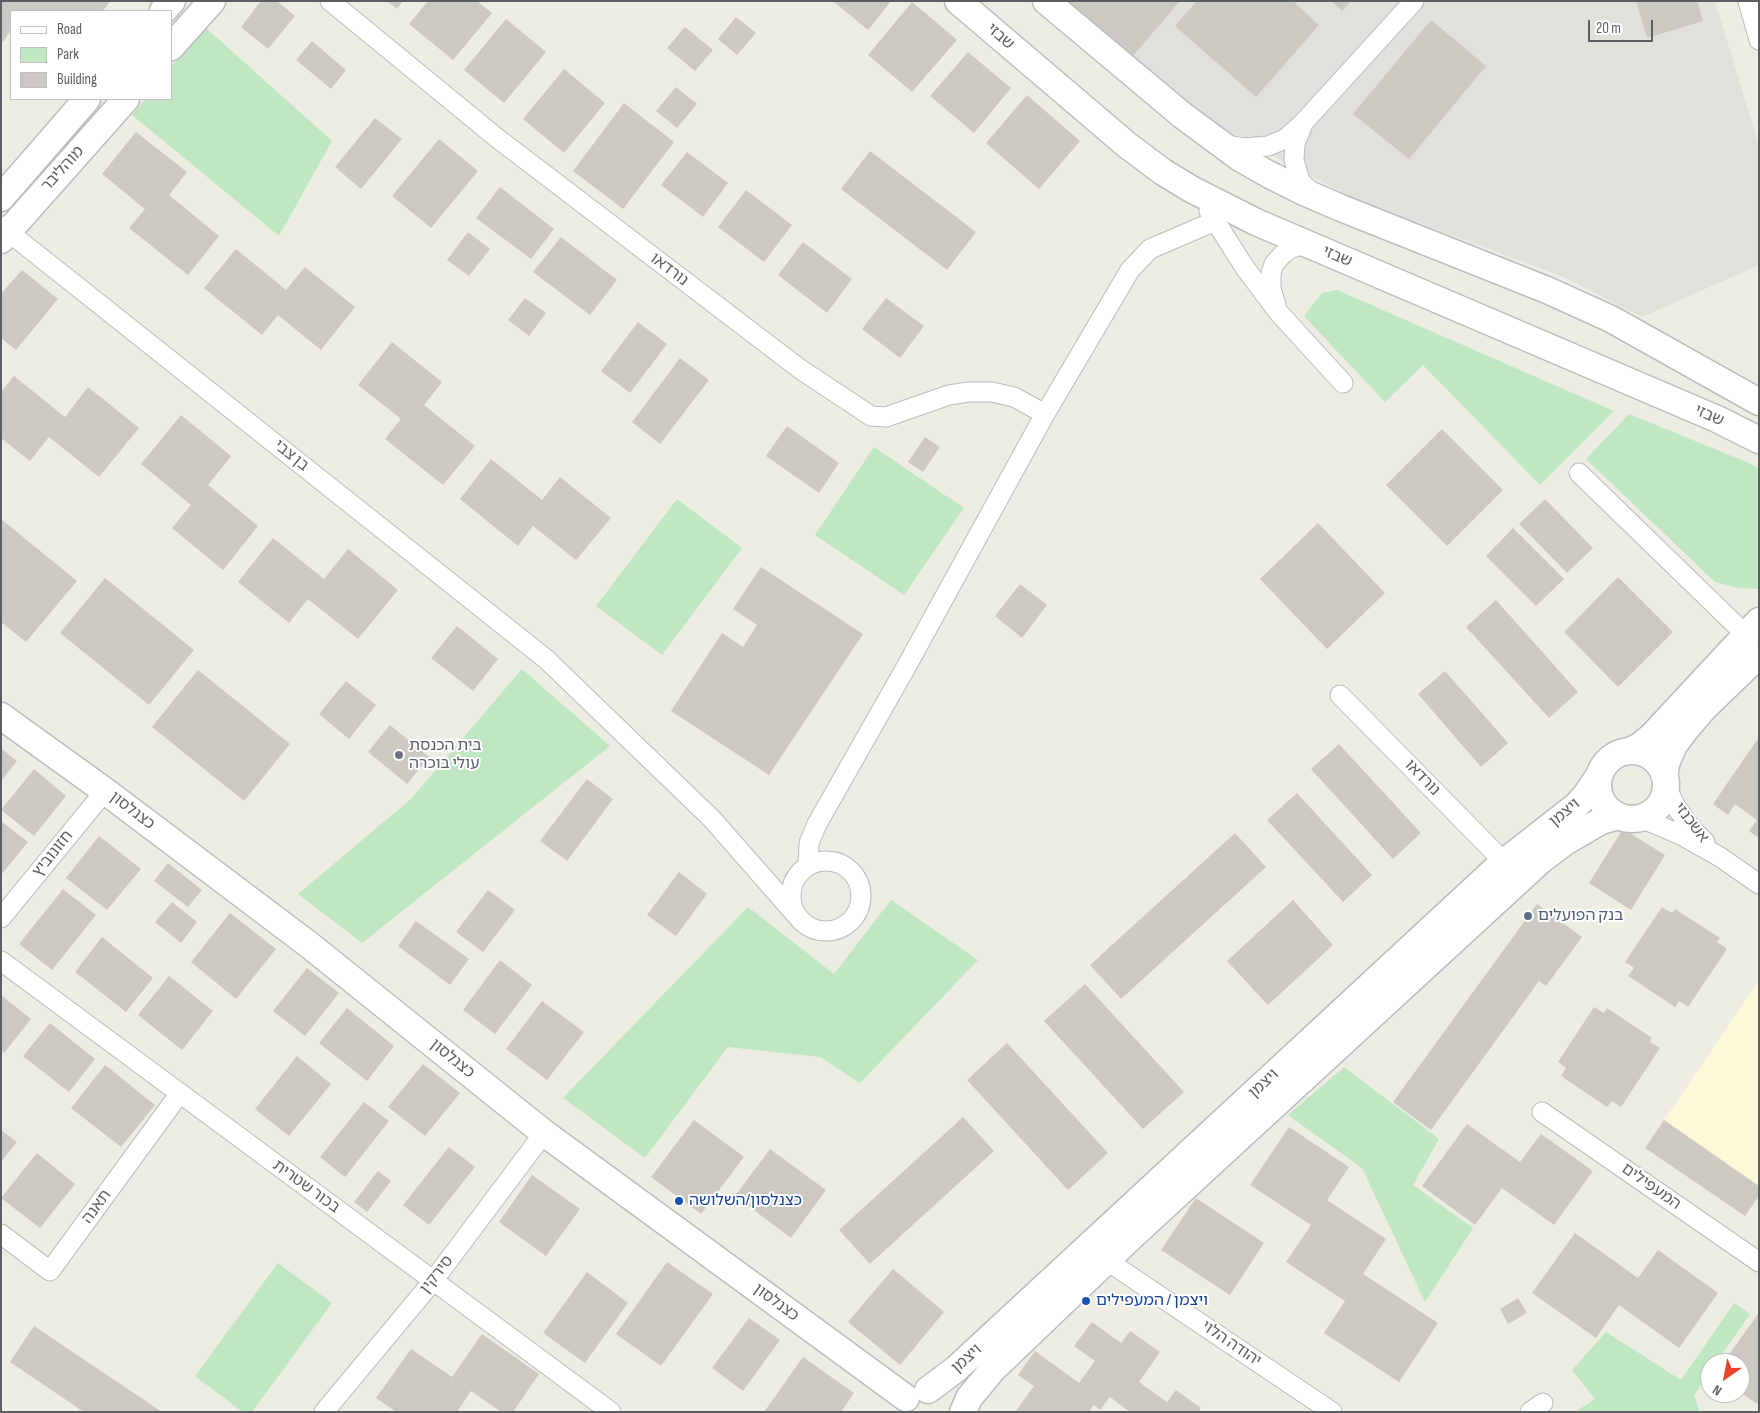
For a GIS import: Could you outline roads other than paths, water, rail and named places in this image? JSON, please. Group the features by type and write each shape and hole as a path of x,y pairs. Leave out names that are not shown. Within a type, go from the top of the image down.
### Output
{"street":[{"path":"172,46 212,1"},
{"name":"נורדאו","path":"330,1 497,138 800,370 871,416 886,417 949,395 969,392 992,392 1014,397 1046,414"},
{"name":"שבזי","path":"958,1 1127,145 1163,172 1198,193 1256,222 1717,419 1759,440"},
{"path":"1046,1 1182,115 1221,144 1268,174 1315,197 1547,290 1611,319 1759,402"},
{"path":"1221,144 1244,148 1268,146 1285,139 1303,123 1414,1"},
{"path":"1748,1 1759,40"},
{"name":"מוהליבר","path":"1,198 87,100"},
{"name":"מוהליבר","path":"4,232 125,100"},
{"path":"1303,123 1295,144 1294,160 1300,181 1315,197"},
{"path":"1198,193 1245,268 1279,313 1343,383"},
{"path":"747,859 773,872 785,875 803,870 818,862 829,861 840,864 850,870 858,880 862,891 861,904 857,915 849,924 838,930 826,932 814,930 804,924 797,916 792,905 791,894 794,883 803,870 809,843 817,824 901,677 1046,414 1130,270 1150,249 1215,221"},
{"name":"בן צבי","path":"4,232 546,659 712,819 797,916"},
{"path":"1279,313 1271,288 1271,273 1274,264 1291,248 1306,244"},
{"path":"1579,473 1754,637"},
{"path":"1754,637 1703,709 1674,745 1667,761 1664,796 1659,805 1651,813 1629,817 1609,810 1599,796 1598,776 1603,767 1610,759 1640,746 1652,736 1754,637"},
{"name":"נורדאו","path":"1340,695 1504,862"},
{"name":"כצנלסון","path":"1,716 105,791 308,944 544,1133 911,1400 942,1392 949,1396 962,1412"},
{"path":"1629,751 1648,755 1660,766 1665,780"},
{"name":"ויצמן","path":"911,1400 941,1382 1504,862 1576,806 1586,795 1598,776"},
{"name":"אשכנזי","path":"1665,780 1676,807 1691,828 1720,858"},
{"name":"חזונוביץ","path":"1,918 105,791"},
{"name":"אשכנזי","path":"1629,817 1680,836 1720,858 1759,884"},
{"name":"ויצמן","path":"962,1412 969,1398 993,1369 1106,1260 1541,860 1565,842 1601,821 1629,817"},
{"name":"בכור שטרית","path":"1,962 611,1412"},
{"name":"תאנה","path":"1,1234 50,1271 180,1093"},
{"name":"המעפילים","path":"1542,1112 1759,1262"},
{"name":"סירקין","path":"324,1412 433,1280 544,1133"},
{"name":"יהודה הלוי","path":"1106,1260 1332,1412"}],"place":[{"name":"בית הכנסת עולי בוכרה","path":"399,755"},
{"name":"בנק הפועלים","path":"1528,916"},
{"name":"כצנלסון/השלושה","path":"679,1201"},
{"name":"ויצמן / המעפילים","path":"1086,1301"}]}
